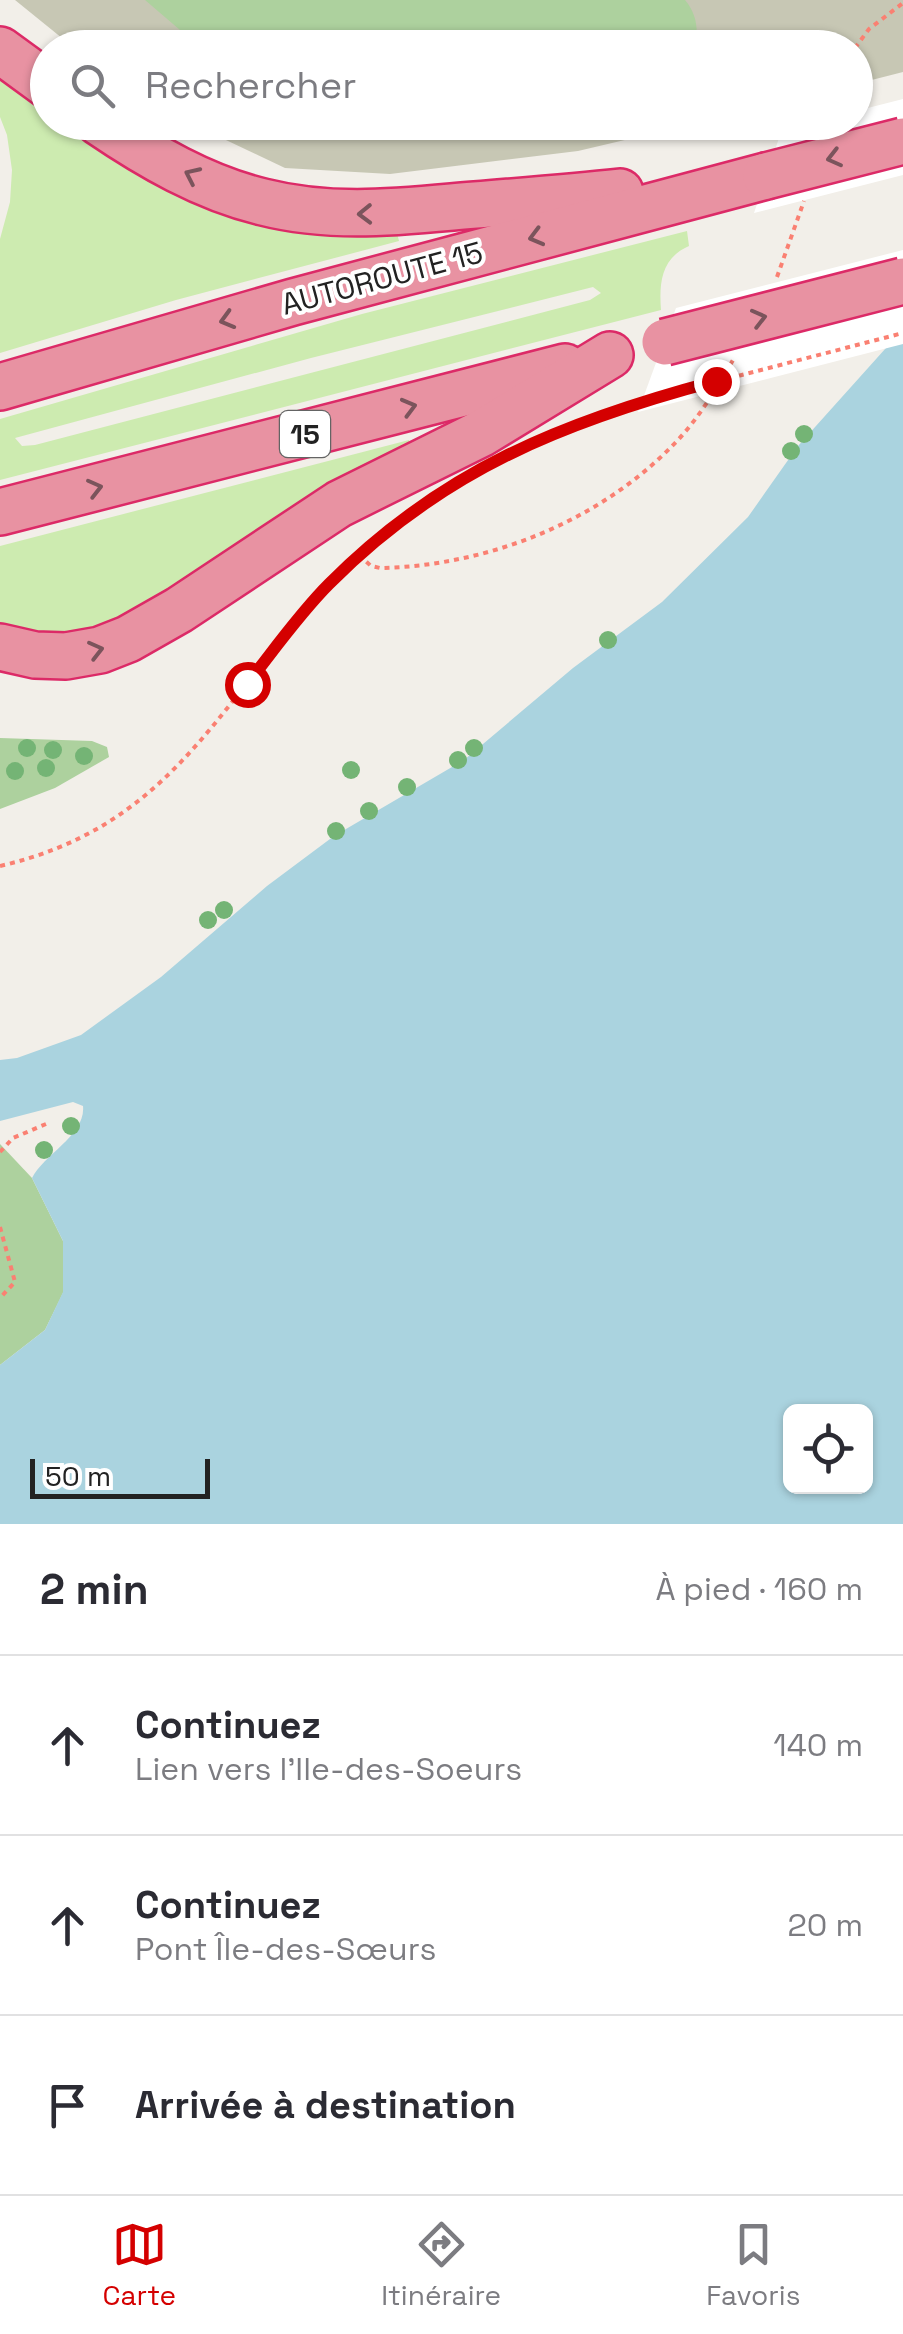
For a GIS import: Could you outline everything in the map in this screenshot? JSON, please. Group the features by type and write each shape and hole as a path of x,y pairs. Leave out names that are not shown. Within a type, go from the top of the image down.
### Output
{"highway":[{"path":"128,140 160,160 236,194 334,213 417,211 766,176 903,141"},
{"name":"AUTOROUTE 15","path":"0,387 292,302 766,176"},
{"name":"15","path":"0,512 903,281"},
{"path":"0,647 66,656 128,640 339,504 482,433 610,356"}],"path":[{"path":"868,30 903,2"},
{"path":"775,283 805,200"},
{"path":"551,434 642,401 903,332"},
{"path":"359,555 370,566 380,568 416,565 492,552 549,530 656,462 692,424 715,392"},
{"path":"0,866 79,839 154,790 213,728 312,602 359,555 441,492"},
{"path":"0,1152 13,1138 46,1124"},
{"path":"0,1226 15,1282 0,1298"}],"shaded area":[{"path":"15,0 903,0 903,72 873,80 873,30 52,30"},
{"path":"226,140 625,140 578,151 390,174 285,168"}],"green space":[{"path":"145,0 685,0 694,15 696,30 180,30"},
{"path":"0,69 30,92 30,140 116,140 396,229 399,241 176,300 0,353 0,239 10,202 12,170 0,117"},
{"path":"687,231 689,246 673,257 664,272 661,310 0,480 0,419 362,314","holes":["593,287 601,293 590,300 35,445 22,446 15,438"]},
{"path":"409,440 413,454 86,640 0,633 0,546"},
{"path":"0,738 92,741 107,747 109,757 55,788 0,809"},
{"path":"0,1144 32,1178 63,1241 63,1293 45,1330 0,1365"}],"water":[{"path":"903,329 903,1524 0,1524 0,1365 45,1330 63,1292 63,1241 32,1178 78,1126 83,1106 73,1102 0,1121 0,1060 17,1058 81,1035 161,977 267,886 334,836 464,760 573,668 662,602 748,517 798,446"}],"pier":[{"path":"903,99 903,175 754,213 778,140 873,140 873,107"},
{"path":"903,250 903,344 638,412 676,308"}],"route":[{"path":"247,684 328,584 368,548 464,478 598,414 716,381"}]}
